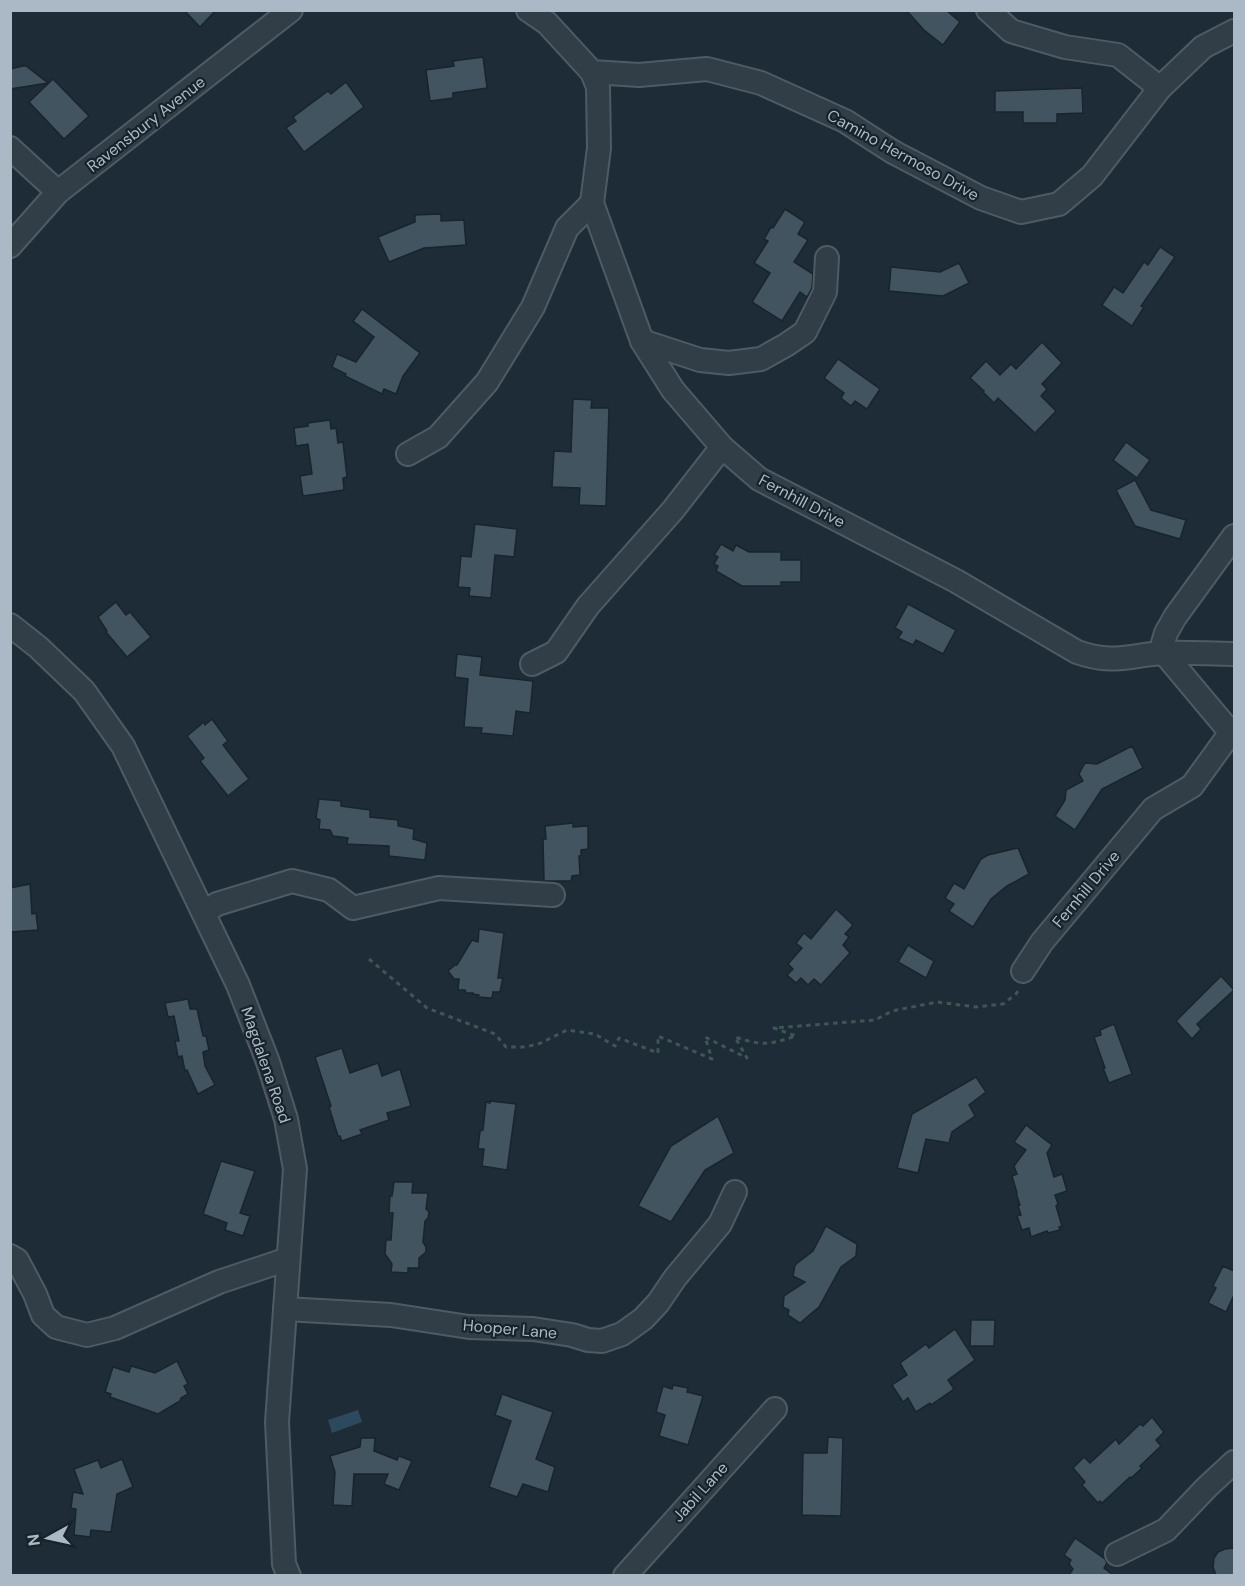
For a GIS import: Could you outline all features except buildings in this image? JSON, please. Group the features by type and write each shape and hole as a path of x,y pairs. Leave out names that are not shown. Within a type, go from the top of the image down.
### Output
{"street":[{"name":"Ravensbury Avenue","path":"10,246 58,192 291,10"},
{"path":"528,10 548,23 592,72"},
{"path":"988,10 1011,31 1065,47 1118,55 1160,88"},
{"name":"Camino Hermoso Drive","path":"592,72 639,75 706,69 761,83 845,121 893,152 981,198 1021,212 1059,204 1092,176 1160,88 1203,47 1234,31"},
{"name":"Fernhill Drive","path":"592,72 598,87 599,148 592,203 642,341 673,390 722,447 759,480 956,581 1089,657 1119,660 1164,653 1234,654"},
{"path":"10,148 58,192"},
{"path":"408,454 438,437 487,382 533,307 567,228 592,203"},
{"path":"642,341 700,360 729,363 761,359 805,332 825,292 827,258"},
{"path":"532,664 556,652 588,606 673,510 722,447"},
{"path":"1164,653 1163,643 1166,633 1175,617 1234,536"},
{"name":"Magdalena Road","path":"10,625 38,647 84,691 123,746 238,985 268,1062 286,1119 295,1169 277,1422 284,1564 289,1575"},
{"name":"Fernhill Drive","path":"1023,971 1042,942 1153,809 1192,786 1229,735 1226,727 1164,653"},
{"path":"204,913 217,904 292,881 329,890 353,908 440,888 554,896"},
{"name":"Hooper Lane","path":"285,1308 391,1315 469,1327 533,1329 602,1341 622,1334 644,1319 720,1224 735,1192"},
{"path":"10,1256 17,1260 43,1315 56,1327 87,1335 115,1328 219,1282 288,1259"},
{"name":"Jabil Lane","path":"625,1575 775,1408"},
{"path":"1117,1554 1166,1530 1234,1462"}],"path":[{"path":"369,959 427,1008 495,1034 506,1047 526,1047 541,1043 567,1030 595,1034 615,1046 619,1038 658,1053 658,1036 712,1059 705,1037 747,1058 735,1037 769,1044 796,1036 774,1028 875,1020 892,1011 937,1002 976,1007 1003,1004 1017,994 1024,983 1023,971"}],"water":[{"path":"358,1410 362,1422 332,1433 328,1420"}]}
